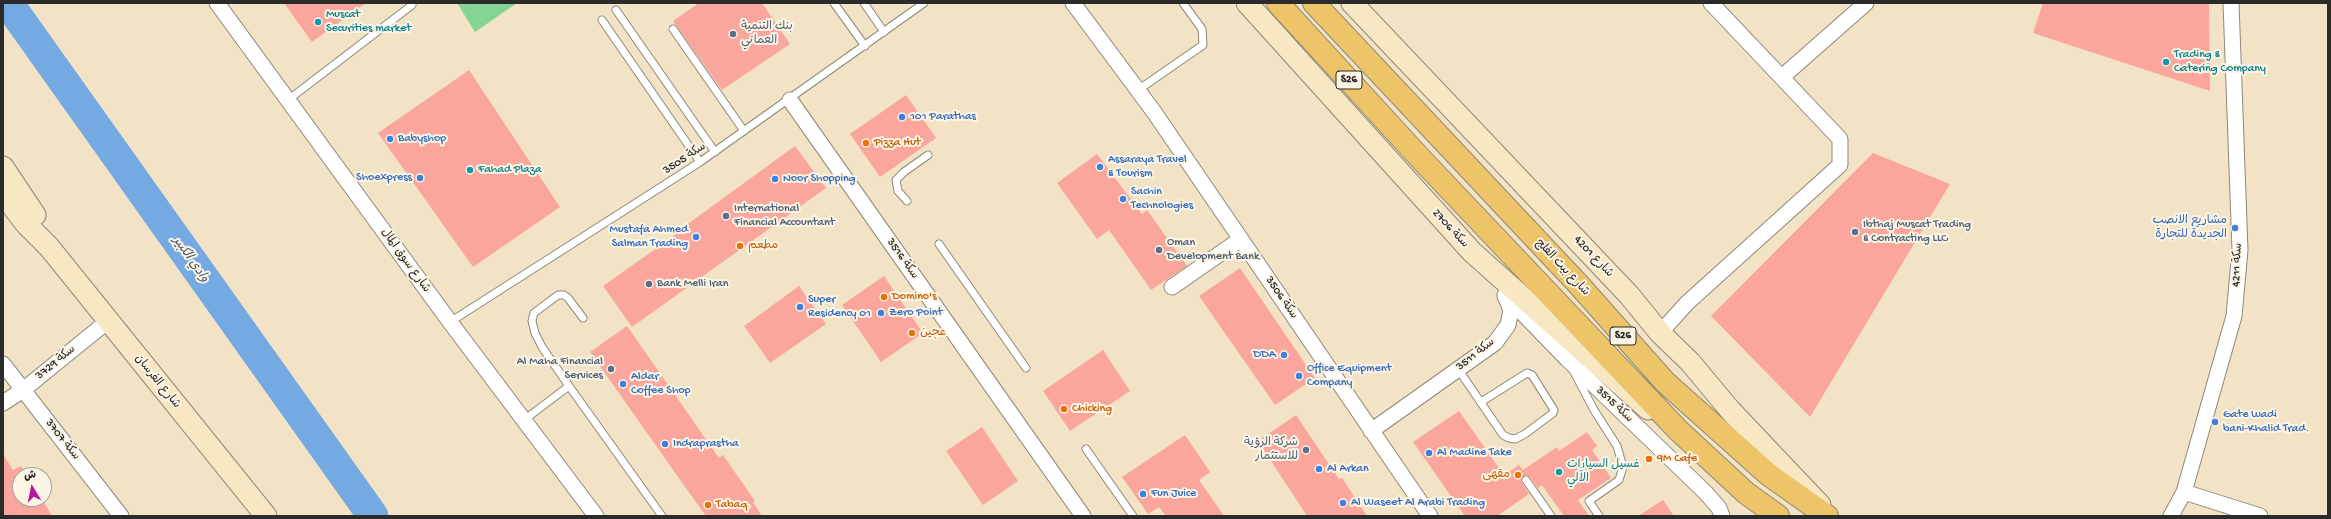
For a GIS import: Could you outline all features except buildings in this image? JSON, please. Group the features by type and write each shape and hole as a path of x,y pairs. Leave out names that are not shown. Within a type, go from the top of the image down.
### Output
{"main road":[{"name":"S26","path":"1278,3 1420,158 1678,430 1746,493 1778,516"},
{"name":"شارع بيت الفلج","path":"1314,3 1439,134 1665,382 1769,475 1828,516"}],"street":[{"name":"شارع سوق المال","path":"217,3 450,322 596,516"},
{"name":"سكة 3506","path":"1074,3 1138,90 1430,516"},
{"name":"سكة 2706","path":"1247,3 1472,252 1637,401 1678,430"},
{"name":"شارع 4201","path":"1352,3 1624,290 1660,333 1690,362 1730,410 1793,476 1828,516"},
{"path":"1660,333 1687,303 1840,165 1840,139 1711,3"},
{"path":"1782,77 1866,3"},
{"name":"سكة 4211","path":"2171,516 2184,492 2234,316 2240,250 2231,3"},
{"name":"سكة 3516","path":"790,100 1083,516"},
{"name":"شارع الفرسان","path":"3,167 35,214 49,247"},
{"name":"شارع الفرسان","path":"3,194 26,224 49,247 266,516"},
{"path":"1172,287 1241,240"},
{"name":"سكة 3511","path":"1371,431 1495,343 1508,325 1511,310 1505,295 1472,252"},
{"name":"سكة 3515","path":"1505,295 1567,359 1706,493 1719,508 1722,516"},
{"name":"سكة 3729","path":"3,403 23,390 108,321"},
{"name":"سكة 3707","path":"3,364 122,516"},
{"path":"2184,492 2260,516"}],"lane":[{"path":"834,3 865,46"},
{"path":"864,3 884,32"},
{"name":"سكة 3505","path":"450,322 715,152 924,3"},
{"path":"1138,90 1203,45 1202,29 1183,3"},
{"path":"288,100 412,5"},
{"path":"616,10 715,152"},
{"path":"602,20 700,162"},
{"path":"672,29 744,132"},
{"path":"907,201 898,191 896,180 904,172 928,155"},
{"path":"940,244 1026,368"},
{"path":"584,318 564,295 558,295 534,313 532,321 535,333 542,347 662,516"},
{"path":"1567,359 1594,410 1617,446 1623,467 1619,480 1589,501 1599,516"},
{"path":"1458,369 1503,435 1509,438 1515,439 1525,434 1553,413 1554,410 1532,375 1527,373 1481,402"},
{"path":"524,420 569,386"},
{"path":"1086,449 1133,516"},
{"path":"1526,480 1549,515"}],"green space":[{"path":"457,3 517,3 475,32"}],"waterway":[{"name":"وادي الكبير","path":"8,3 373,516"}],"place":[{"name":"Muscat Securities market","path":"318,22"},
{"name":"بنك التنمية العماني","path":"733,34"},
{"name":"Trading & Catering Company","path":"2166,62"},
{"name":"101 Parathas","path":"902,117"},
{"name":"Babyshop","path":"390,139"},
{"name":"Pizza Hut","path":"866,143"},
{"name":"Assaraya Travel & Tourism","path":"1100,167"},
{"name":"Fahad Plaza","path":"470,170"},
{"name":"Shoexpress","path":"420,178"},
{"name":"Noor Shopping","path":"775,179"},
{"name":"Sachin Technologies","path":"1123,199"},
{"name":"International Financial Accountant","path":"726,216"},
{"name":"مشاريع الانصب الجديدة للتجارة","path":"2235,228"},
{"name":"Ibthaj Muscat Trading & Contracting LLC","path":"1855,232"},
{"name":"Mustafa Ahmed Salman Trading","path":"696,237"},
{"name":"مطعم","path":"740,246"},
{"name":"Oman Development Bank","path":"1159,250"},
{"name":"Bank Melli Iran","path":"649,284"},
{"name":"Domino's","path":"884,297"},
{"name":"Super Residency 01","path":"800,307"},
{"name":"Zero Point","path":"881,313"},
{"name":"عجين","path":"912,333"},
{"name":"DDA","path":"1284,355"},
{"name":"Al Maha Financial Services","path":"611,369"},
{"name":"Office Equipment Company","path":"1299,376"},
{"name":"Aldar Coffee Shop","path":"623,384"},
{"name":"Chicking","path":"1064,409"},
{"name":"Gate wadi bani-Khalid Trad.","path":"2215,422"},
{"name":"Indraprastha","path":"665,444"},
{"name":"شركة الرؤية للاستثمار","path":"1306,450"},
{"name":"Al Madine Take","path":"1429,453"},
{"name":"9M Cafe","path":"1649,459"},
{"name":"Al Arkan","path":"1319,469"},
{"name":"غسيل السيارات الآلي","path":"1559,472"},
{"name":"مقهى","path":"1518,475"},
{"name":"Fun Juice","path":"1143,494"},
{"name":"Al Waseet Al Arabi Trading","path":"1343,503"},
{"name":"Tabaq","path":"708,505"}]}
